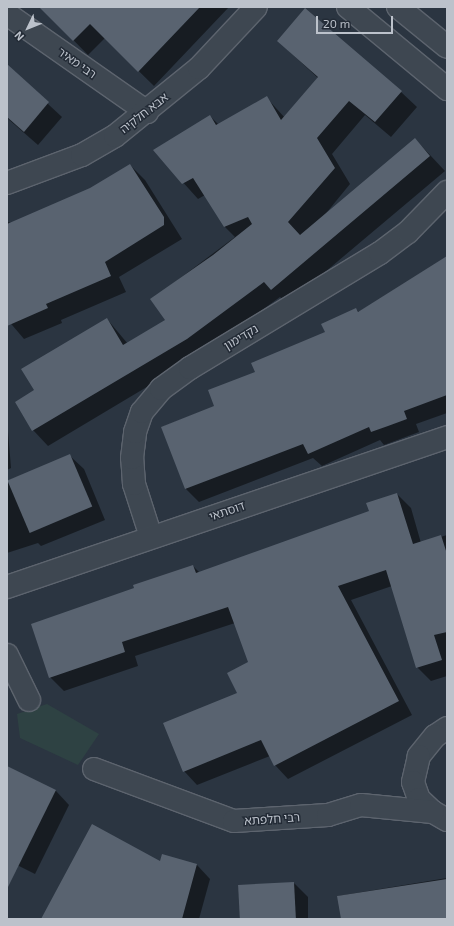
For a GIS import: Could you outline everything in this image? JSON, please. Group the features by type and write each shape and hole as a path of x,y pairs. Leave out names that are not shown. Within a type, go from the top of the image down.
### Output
{"street":[{"name":"אבא חלקיה","path":"7,183 82,155 115,136 147,112 199,68 256,7"},
{"path":"348,7 447,89"},
{"path":"398,7 447,47"},
{"name":"רבי מאיר","path":"7,14 147,112"},
{"name":"נקדימון","path":"151,537 134,484 132,458 135,432 142,412 161,389 190,368 380,253 408,232 447,192"},
{"name":"דוסתאי","path":"7,587 447,437"},
{"path":"7,655 29,700"},
{"path":"440,816 419,799 413,782 419,756 435,736 447,728"},
{"name":"רבי חלפתא","path":"94,769 234,821 328,814 361,805 440,816"}],"green space":[{"path":"47,704 99,734 78,765 20,738 17,714"}],"building":[{"path":"39,7 200,7 138,72 90,24 73,41"},
{"path":"305,8 402,91 375,122 349,101 317,138 335,168 288,222 300,235 415,138 430,156 271,290 264,282 187,339 32,431 15,402 34,390 21,369 107,318 123,345 165,320 150,299 213,255 252,224 248,217 224,227 193,178 182,184 153,150 210,115 216,125 267,96 281,120 318,77 277,41"},
{"path":"7,64 49,102 24,132 7,117"},
{"path":"130,164 164,217 164,225 105,262 111,276 46,304 48,308 7,326 7,224 90,188"},
{"path":"447,256 447,395 404,411 407,419 388,426 371,432 369,427 308,454 303,444 185,489 161,427 214,406 208,390 255,372 251,363 325,332 321,324 356,308 358,312"},
{"path":"70,454 92,506 30,533 7,481"},
{"path":"397,493 413,544 441,535 447,554 447,632 434,635 442,660 416,668 386,570 338,586 399,701 274,766 261,740 183,772 163,723 237,693 227,673 248,662 228,607 122,642 125,652 49,678 31,624 134,588 133,585 193,565 196,573 369,511 366,503"},
{"path":"7,766 56,790 7,889"},
{"path":"92,824 160,861 162,854 197,864 182,919 41,919"},
{"path":"447,879 447,919 341,919 337,896"},
{"path":"294,882 296,919 240,919 238,885"}]}
